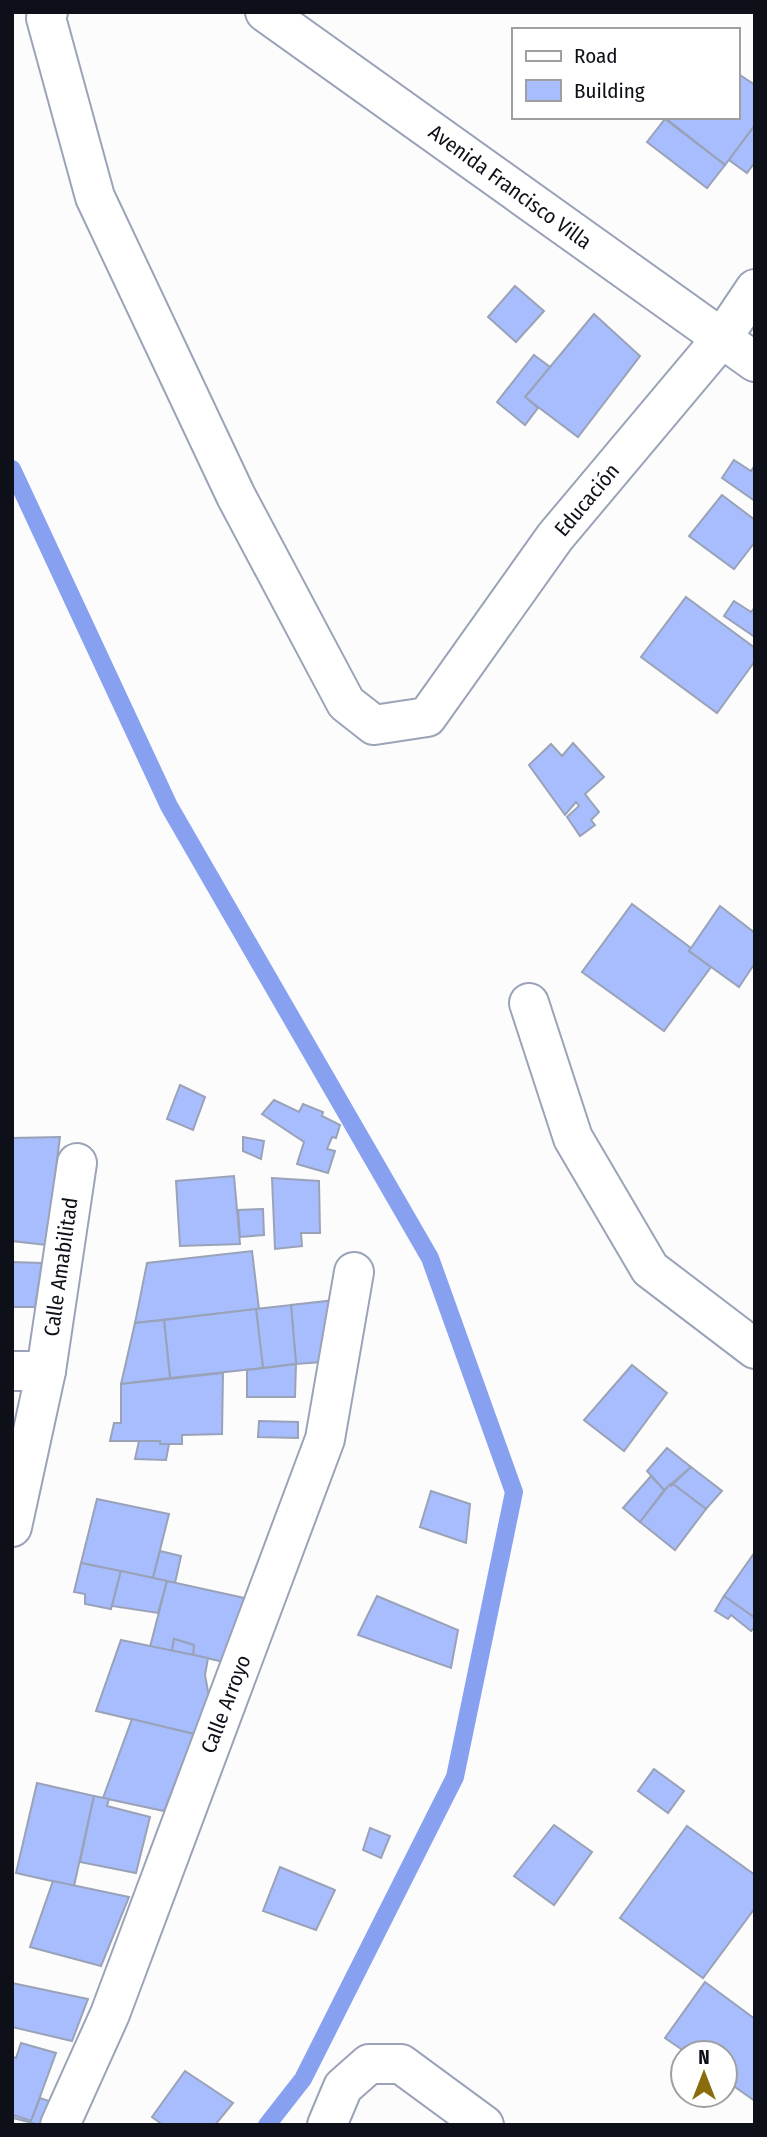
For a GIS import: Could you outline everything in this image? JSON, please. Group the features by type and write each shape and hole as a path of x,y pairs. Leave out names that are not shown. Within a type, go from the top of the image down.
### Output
{"street":[{"name":"Educación","path":"48,12 46,18 95,197 236,496 346,703 374,725 427,717 555,537 722,338 755,289"},
{"name":"Avenida Francisco Villa","path":"265,12 755,362"},
{"path":"529,1003 573,1138 650,1269 755,1349"},
{"name":"Calle Amabilitad","path":"29,1371 77,1163"},
{"name":"Calle Arroyo","path":"60,2125 110,2014 326,1439 354,1272"},
{"path":"12,1527 29,1371"},
{"path":"333,2114 369,2064 401,2064 484,2125"}],"building":[{"path":"739,74 755,85 755,125 725,165 667,119 739,119"},
{"path":"665,119 725,165 707,188 647,142"},
{"path":"755,125 755,162 747,173 729,160"},
{"path":"515,286 544,311 516,342 488,317"},
{"path":"594,314 640,356 578,437 525,397"},
{"path":"534,355 550,367 525,397 538,408 525,425 497,402"},
{"path":"734,460 751,471 755,465 755,501 722,478"},
{"path":"722,495 755,520 755,542 734,569 689,536"},
{"path":"686,597 755,648 755,661 717,713 641,657"},
{"path":"734,601 751,612 755,607 755,637 724,616"},
{"path":"573,743 604,777 585,794 599,812 591,820 595,825 580,836 567,817 579,806 576,802 565,815 529,765 551,744 562,756"},
{"path":"632,904 691,948 689,951 711,967 664,1031 582,972"},
{"path":"720,906 755,933 755,963 739,987 689,951"},
{"path":"180,1085 205,1097 193,1130 167,1119"},
{"path":"274,1100 299,1112 303,1104 323,1112 322,1116 340,1125 336,1138 332,1137 327,1149 335,1151 328,1173 297,1164 304,1142 262,1114"},
{"path":"60,1137 46,1245 12,1241 12,1138"},
{"path":"243,1137 264,1141 261,1159 243,1151"},
{"path":"234,1176 240,1244 180,1246 176,1181"},
{"path":"272,1178 319,1181 320,1233 301,1233 302,1246 275,1249"},
{"path":"263,1209 264,1235 240,1237 238,1210"},
{"path":"252,1251 259,1309 135,1323 147,1263"},
{"path":"12,1262 42,1263 35,1307 12,1307"},
{"path":"336,1300 322,1362 296,1364 291,1305"},
{"path":"291,1305 296,1364 263,1368 256,1309"},
{"path":"256,1309 263,1368 170,1378 164,1320"},
{"path":"164,1320 170,1378 121,1384 135,1323"},
{"path":"296,1364 295,1397 247,1397 247,1370"},
{"path":"632,1365 667,1393 624,1451 584,1420"},
{"path":"223,1373 222,1434 182,1435 182,1444 110,1441 114,1423 121,1423 121,1384"},
{"path":"259,1421 298,1422 298,1438 258,1437"},
{"path":"139,1441 169,1444 166,1460 135,1459"},
{"path":"667,1448 691,1467 664,1490 647,1471"},
{"path":"691,1467 722,1491 706,1509 673,1484"},
{"path":"651,1476 664,1490 640,1522 623,1508"},
{"path":"670,1484 706,1509 675,1550 640,1522"},
{"path":"431,1491 470,1504 466,1543 420,1527"},
{"path":"97,1499 169,1514 153,1578 81,1563"},
{"path":"160,1551 181,1556 175,1583 153,1578"},
{"path":"755,1552 755,1618 724,1596"},
{"path":"81,1563 121,1571 111,1609 85,1604 85,1594 74,1592"},
{"path":"121,1571 167,1581 158,1613 112,1606"},
{"path":"167,1581 249,1599 224,1662 193,1655 194,1645 174,1639 172,1651 150,1647"},
{"path":"377,1596 458,1630 451,1668 358,1635"},
{"path":"724,1596 755,1618 755,1627 751,1631 731,1615 728,1619 715,1611"},
{"path":"174,1639 194,1645 193,1655 172,1651"},
{"path":"121,1640 208,1658 205,1675 209,1697 194,1734 96,1711"},
{"path":"132,1719 194,1734 164,1811 103,1798"},
{"path":"654,1769 684,1791 668,1813 638,1791"},
{"path":"37,1783 94,1796 74,1886 16,1873"},
{"path":"94,1796 109,1799 107,1806 150,1817 136,1873 80,1862"},
{"path":"554,1825 592,1852 554,1905 514,1876"},
{"path":"687,1826 755,1875 755,1908 703,1978 620,1918"},
{"path":"370,1828 390,1836 381,1858 363,1850"},
{"path":"280,1867 335,1890 316,1930 263,1911"},
{"path":"53,1881 129,1897 101,1966 30,1947"},
{"path":"705,1982 755,2019 755,2101 739,2090 739,2039 669,2041 665,2038"},
{"path":"12,1983 88,1999 72,2041 12,2027"},
{"path":"21,2043 56,2053 31,2121 12,2115 12,2057 16,2058"},
{"path":"185,2071 233,2103 215,2125 163,2125 152,2117"},
{"path":"40,2098 49,2101 40,2125 13,2118 14,2115 31,2121"}],"waterway":[{"path":"12,469 169,806 430,1258 514,1492 455,1777 303,2079 267,2125"}]}
